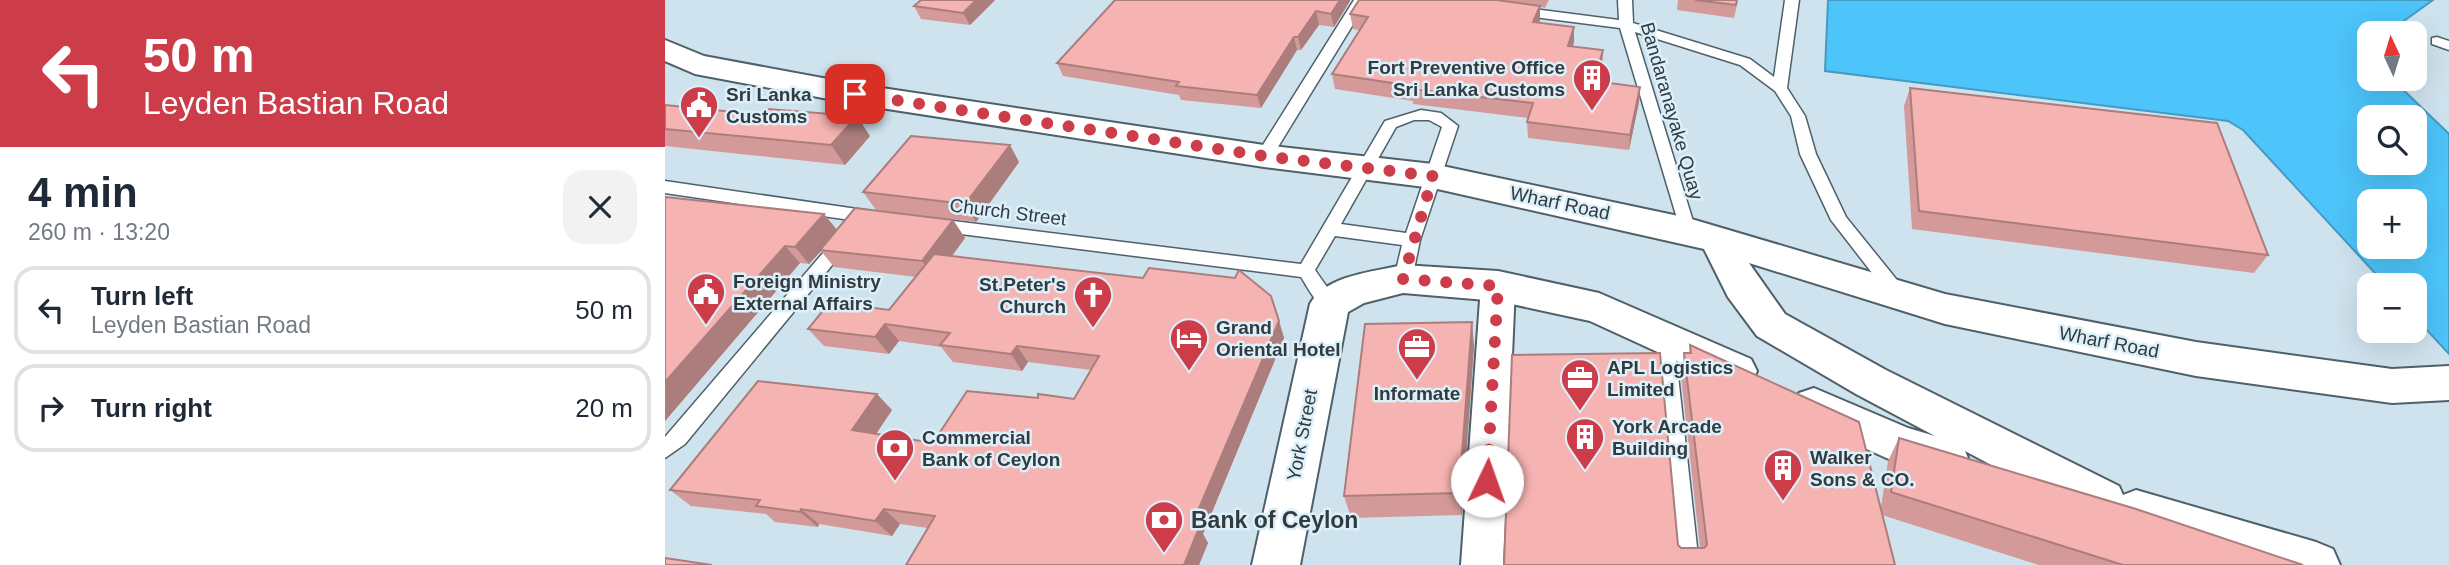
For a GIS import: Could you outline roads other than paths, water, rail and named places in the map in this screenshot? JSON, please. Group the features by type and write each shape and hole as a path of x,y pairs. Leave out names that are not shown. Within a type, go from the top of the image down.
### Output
{"main road":[{"name":"Wharf Road","path":"665,49 695,64 759,77 1264,156 1433,176 1703,236 1945,309 2196,359 2392,386 2449,383"},
{"path":"1703,236 1771,325 1871,382 2103,501"},
{"path":"1318,288 1353,291 1407,259 1498,286 1599,308 1900,445 2103,501 2316,565"},
{"name":"York Street","path":"1276,565 1318,288"}],"street":[{"path":"1482,565 1498,286"}],"lane":[{"path":"1264,156 1361,0"},
{"name":"Bandaranayake Quay","path":"1625,0 1626,25 1703,236"},
{"path":"1780,88 1791,0"},
{"path":"1510,10 1626,25 1745,62 1780,88 1798,116 1808,154 1839,220 1900,295"},
{"path":"1318,288 1330,229 1391,124 1413,113 1441,117 1450,126 1407,259 1330,229"},
{"path":"665,188 892,220"},
{"path":"665,449 678,438 864,216"},
{"name":"Church Street","path":"919,223 1318,288"},
{"path":"1665,339 1688,565"}],"water":[{"path":"1828,0 2433,0 2404,21 2357,21 2357,91 2404,91 2419,105 2357,105 2357,175 2427,175 2427,113 2449,134 2449,354 2427,330 2427,273 2375,273 2362,259 2427,259 2427,189 2357,189 2357,254 2243,130 2228,121 1825,71"}],"place":[{"name":"Fort Preventive Office Sri Lanka Customs","path":"1592,112"},
{"name":"Sri Lanka Customs","path":"699,139"},
{"name":"Foreign Ministry External Affairs","path":"706,326"},
{"name":"St.Peter's Church","path":"1093,329"},
{"name":"Grand Oriental Hotel","path":"1189,372"},
{"name":"Informate","path":"1417,381"},
{"name":"APL Logistics Limited","path":"1580,412"},
{"name":"York Arcade Building","path":"1585,471"},
{"name":"Commercial Bank of Ceylon","path":"895,482"},
{"name":"Walker Sons & CO.","path":"1783,502"},
{"name":"Bank of Ceylon","path":"1164,554"}]}
